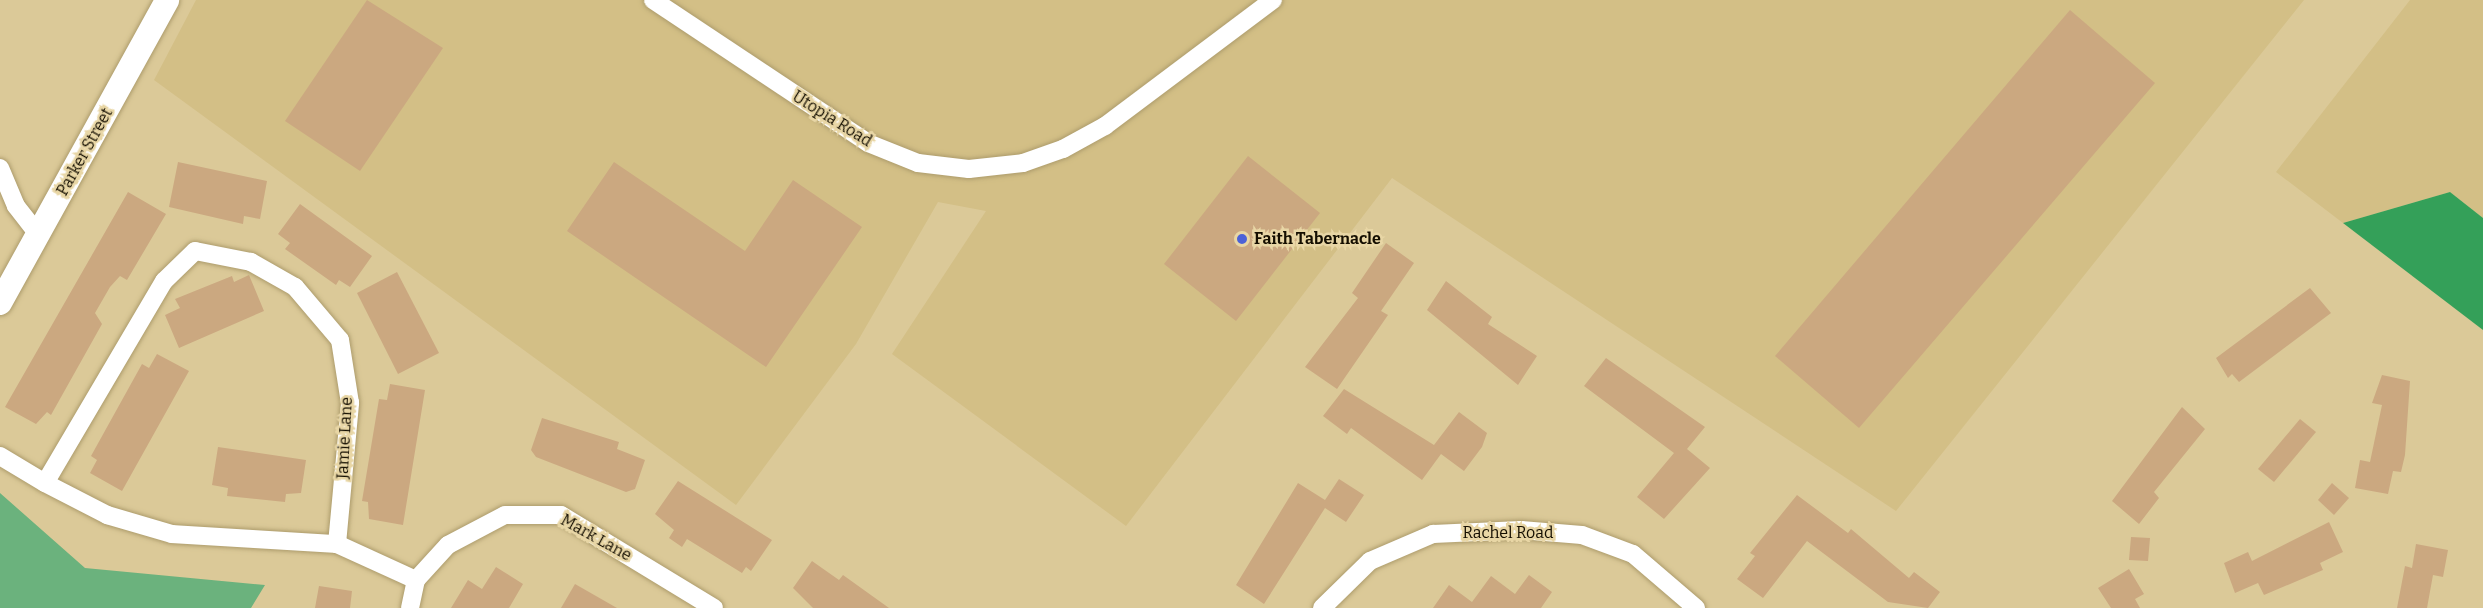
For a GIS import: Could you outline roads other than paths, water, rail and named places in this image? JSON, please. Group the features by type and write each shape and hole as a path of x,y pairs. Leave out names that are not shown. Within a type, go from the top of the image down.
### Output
{"street":[{"name":"Parker Street","path":"0,303 167,0"},
{"name":"Utopia Road","path":"653,0 868,143 918,163 969,169 1023,163 1063,149 1105,126 1273,0"},
{"path":"0,168 16,206 39,235"},
{"name":"Jamie Lane","path":"45,483 164,281 195,251 251,262 295,287 340,340 350,403 337,543"},
{"path":"0,456 45,483 107,515 172,534 337,543 416,580 410,608"},
{"name":"Mark Lane","path":"416,580 448,545 505,515 561,515 714,608"},
{"name":"Rachel Road","path":"1322,608 1370,561 1433,534 1521,530 1582,535 1634,554 1696,608"}],"place":[{"name":"Faith Tabernacle","path":"1242,239"}]}
